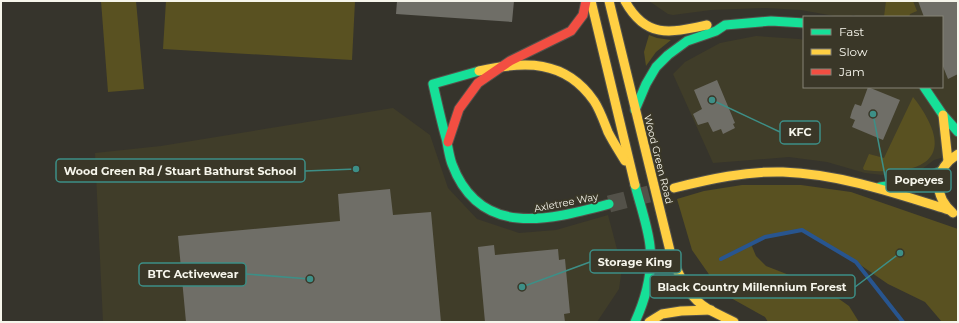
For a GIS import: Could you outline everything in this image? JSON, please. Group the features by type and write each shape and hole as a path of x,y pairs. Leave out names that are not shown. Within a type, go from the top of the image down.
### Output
{"main road":[{"name":"Axletree Way","path":"448,144 459,109 478,83 500,66 571,31 583,15 586,1"},
{"path":"591,1 650,245 651,263 648,288 643,307 635,322"},
{"name":"Wood Green Road","path":"609,1 672,259 678,275 689,293 700,304 734,322"},
{"path":"625,1 631,11 642,23 664,32 714,24 725,25 771,21 803,23"},
{"path":"635,110 646,84 656,67 668,55 688,42 716,31 725,25"},
{"name":"Axletree Way","path":"609,204 571,214 528,220 510,218 497,214 476,202 465,190 455,174 433,84 500,66 518,64 542,65 568,75 582,86 594,101 611,137 634,176"},
{"path":"925,88 943,115 958,132"},
{"path":"943,115 948,161"},
{"path":"958,154 948,161 941,171 938,181 938,192 942,202 949,210 958,216"},
{"path":"873,188 919,181 941,171"},
{"path":"674,188 720,177 751,173 797,173 826,177 873,188 949,210"},
{"path":"649,322 662,314 681,311 710,310"}],"shaded area":[{"path":"101,1 136,1 144,89 108,92"},
{"path":"166,1 355,1 352,60 163,49"},
{"path":"649,1 958,1 958,153 934,160 910,178 865,173 827,162 789,157 713,163 673,74 685,62 720,43 756,36 803,40 803,88 943,88 943,16 834,16 801,10 766,8 711,10 673,15 668,14"},
{"path":"886,1 913,1 917,11 910,14 909,16 884,16"},
{"path":"649,35 671,40 656,52 646,66 644,52"},
{"path":"913,97 928,120 934,137 934,150 928,159 919,166 906,169 892,171 864,170 863,168 869,154 884,158"},
{"path":"393,108 430,135 448,188 477,219 519,233 556,230 608,215 622,268 619,289 597,322 103,322 95,153 161,146"},
{"path":"742,185 801,185 851,192 958,229 958,322 942,322 925,302 888,284 856,262 802,230 765,237 751,244 756,256 766,266 825,289 849,306 859,322 768,322 765,317 722,293 692,250 677,199 704,191"}],"building":[{"path":"397,1 514,1 512,22 396,14"},
{"path":"918,1 958,1 958,74 948,79 943,66 943,16 924,16"},
{"path":"717,80 735,123 733,124 735,128 723,134 721,129 713,132 708,122 698,125 693,114 702,109 694,90"},
{"path":"868,88 900,100 883,140 852,127 855,120 850,118 855,104 861,106"},
{"path":"390,189 393,215 431,212 441,322 186,322 178,236 340,221 338,194"},
{"path":"494,245 495,255 558,249 559,260 565,259 570,313 564,314 565,322 485,322 478,247"}],"waterway":[{"path":"721,259 765,237 802,230 856,262 903,322"}],"tunnel":[{"path":"609,204 649,194"}],"traffic: fast":[{"path":"635,110 646,84 656,67 668,55 687,41 716,31 725,25 771,21 803,23"},
{"path":"479,71 433,84 450,158 464,188 480,204 498,214 518,218 540,218 563,215 609,204"},
{"path":"925,88 943,115 958,132"},
{"path":"880,187 919,181 941,171"},
{"path":"635,185 648,231 651,256 648,285 635,322"}],"traffic: slow":[{"path":"591,1 635,185"},
{"path":"609,1 672,259 682,281 701,305 734,322"},
{"path":"625,1 641,22 660,30 682,30 707,25"},
{"path":"479,71 528,65 542,66 557,70 570,77 583,87 594,101 608,132 625,161"},
{"path":"943,115 948,161"},
{"path":"953,213 946,206 942,198 939,190 939,182 940,174 944,167 958,154"},
{"path":"674,188 742,174 783,172 825,176 846,180 949,210"},
{"path":"649,322 662,314 681,311 711,310"}],"traffic: jam":[{"path":"448,142 459,109 478,83 510,61 571,31 583,15 586,1"}],"place":[{"name":"KFC","path":"712,100"},
{"name":"Popeyes","path":"873,114"},
{"name":"Wood Green Rd / Stuart Bathurst School","path":"356,169"},
{"name":"Black Country Millennium Forest","path":"900,253"},
{"name":"BTC Activewear","path":"310,279"},
{"name":"Storage King","path":"522,287"}]}
